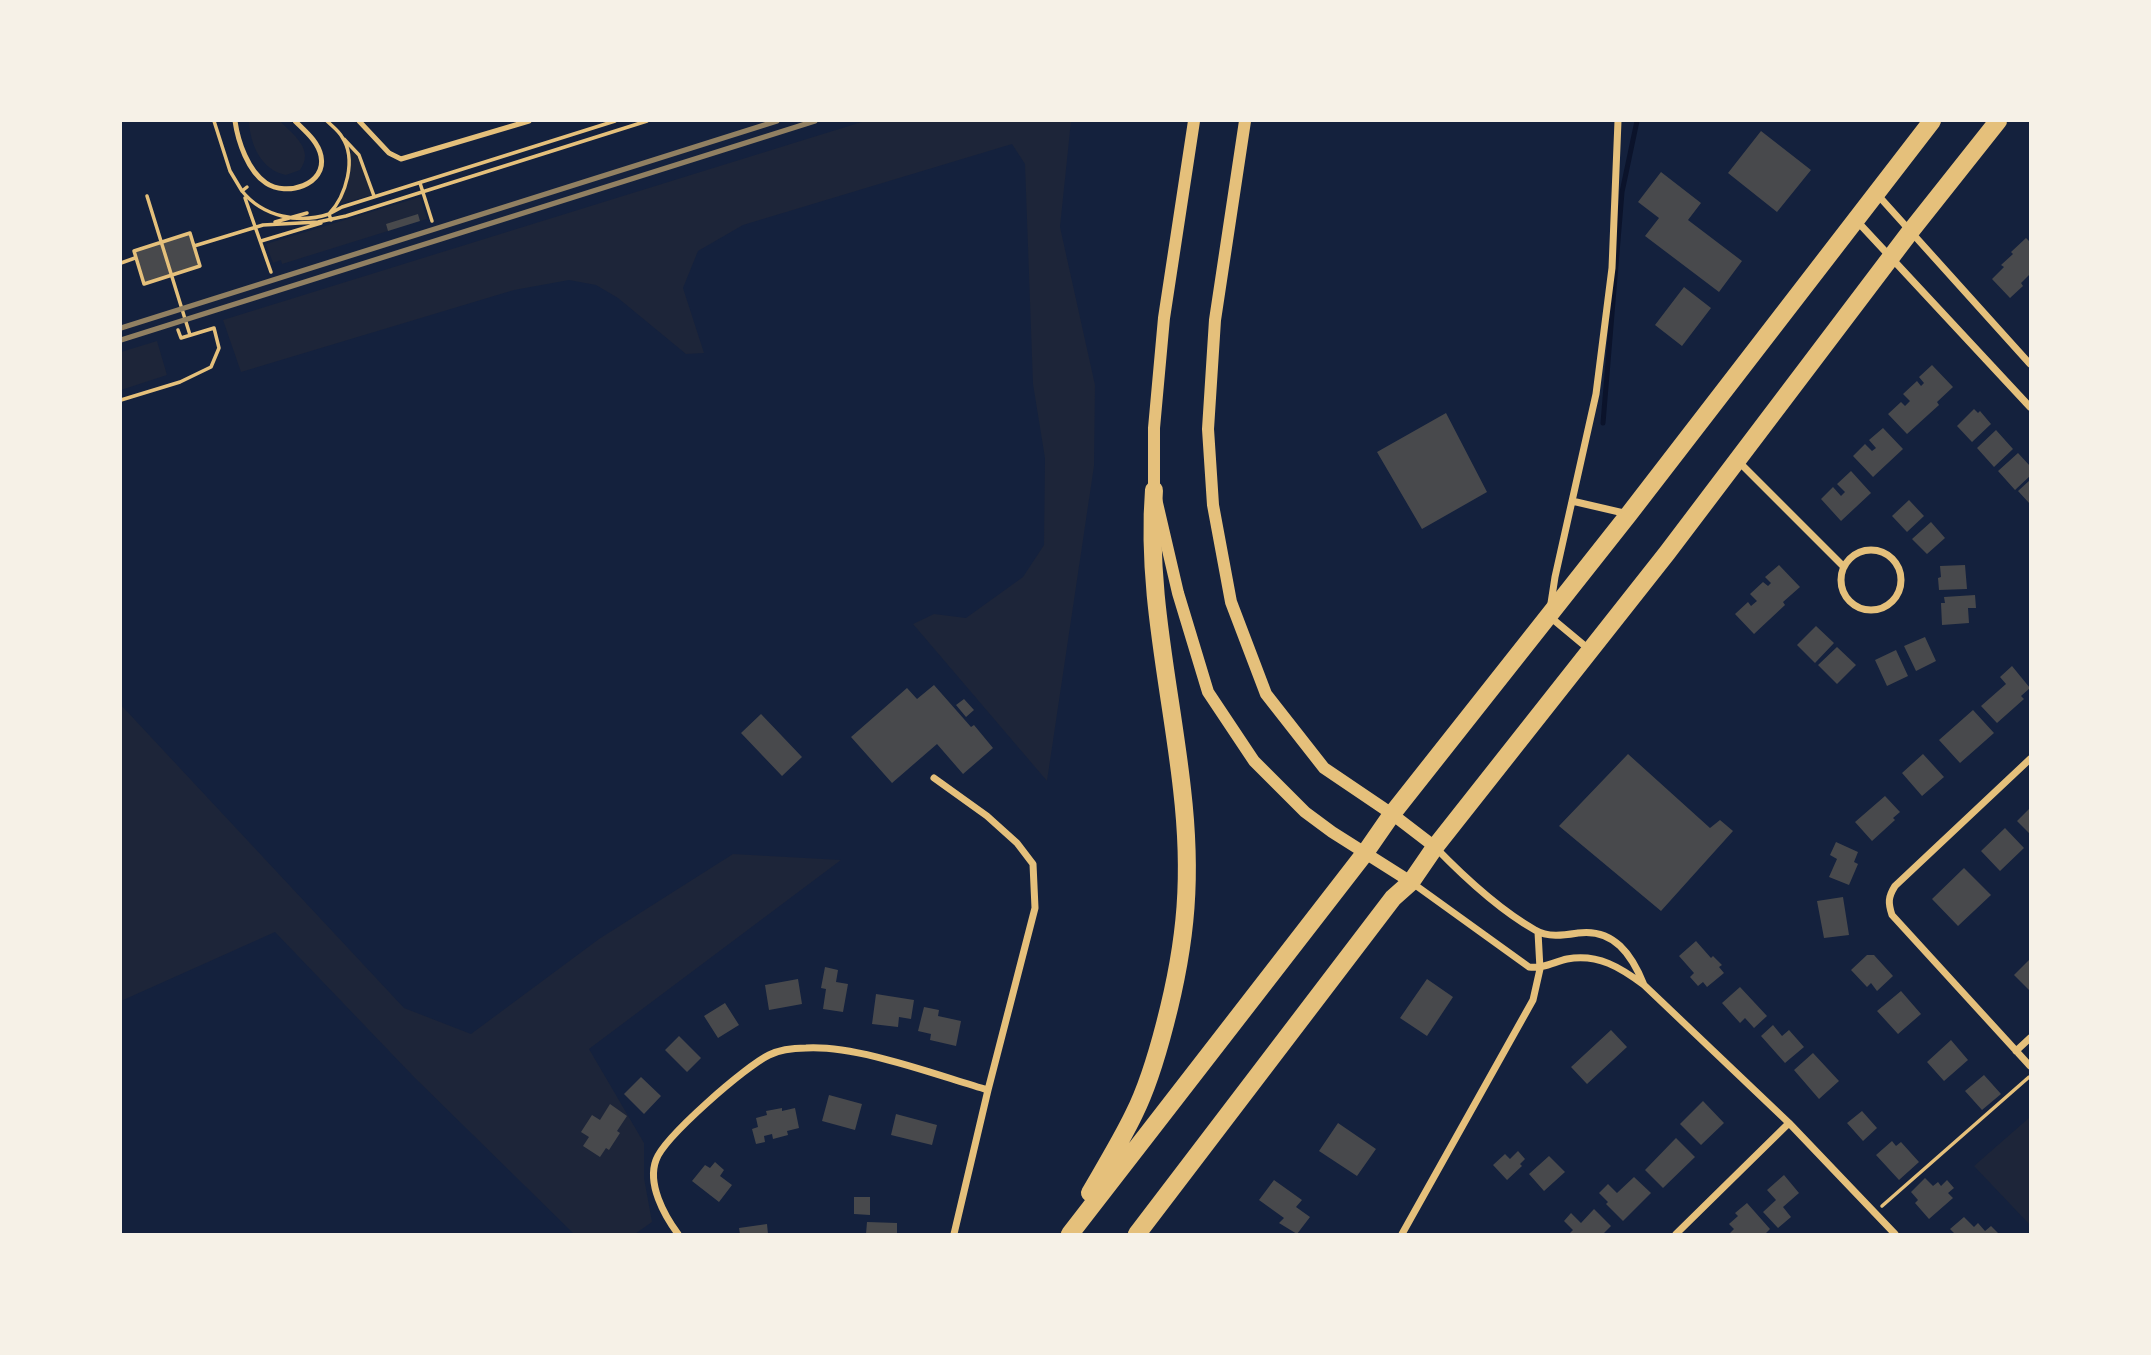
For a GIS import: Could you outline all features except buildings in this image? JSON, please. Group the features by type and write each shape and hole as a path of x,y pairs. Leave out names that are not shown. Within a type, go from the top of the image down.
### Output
{"main road":[{"path":"1068,1234 1932,121"},
{"path":"1137,1234 1392,898 1411,882 1435,847 1591,651 1910,232 1998,121"},
{"path":"1068,1234 1135,1112 1158,1053 1177,981 1187,915 1189,856 1154,588 1151,529 1154,490"}],"street":[{"path":"1194,121 1164,318 1154,428 1154,490 1178,593 1208,692 1254,761 1305,812 1411,882 1518,961 1539,969 1570,959 1587,957 1621,968 1644,985 1789,1123 1895,1234"},
{"path":"1245,121 1215,320 1208,429 1213,505 1231,601 1266,694 1324,768 1435,847 1467,880 1538,932 1564,935 1595,932 1606,935 1627,952 1636,964 1644,985"},
{"path":"1591,651 1549,616 1596,394 1612,268 1618,121"},
{"path":"1876,193 2030,364"},
{"path":"1855,219 2030,407"},
{"path":"1737,460 1844,567"},
{"path":"1572,501 1629,514"},
{"path":"1866,550 1884,553 1892,558 1901,575 1897,594 1891,602 1882,607 1872,610 1862,608 1846,596 1842,587 1844,567 1849,559 1866,550"},
{"path":"2030,759 1895,886 1889,895 1892,915 2030,1066"},
{"path":"934,778 1017,843 1033,864 1035,908 954,1234"},
{"path":"1402,1234 1533,1000 1539,969 1538,932"},
{"path":"2016,1051 2030,1038"},
{"path":"678,1234 665,1216 657,1193 654,1173 656,1159 682,1127 718,1092 771,1053 805,1048 841,1049 988,1090"},
{"path":"1676,1234 1789,1123"}],"lane":[{"path":"235,121 254,171 270,186 290,189 309,183 318,174 321,163 318,148 295,121"},
{"path":"359,121 392,156 406,159 529,121"}],"path":[{"path":"214,121 230,171 242,191 271,272"},
{"path":"331,220 329,214 374,196 616,121 620,129"},
{"path":"261,241 647,121"},
{"path":"344,139 359,155 374,196"},
{"path":"419,182 432,221"},
{"path":"242,191 247,187"},
{"path":"147,196 190,335"},
{"path":"194,246 307,213"},
{"path":"256,226 331,220"},
{"path":"190,233 200,266 144,284 134,251 161,242 190,233"},
{"path":"121,263 136,258"},
{"path":"121,400 180,382 211,367 219,348 214,328 181,338 178,330"},
{"path":"1875,1213 2030,1076"}],"shaded area":[{"path":"249,121 280,121 304,149 304,162 300,170 286,175 270,168 258,155"},
{"path":"865,121 1071,121 1060,227 1095,385 1094,466 1047,781 913,624 934,614 966,618 1023,577 1044,545 1045,458 1033,384 1025,164 1012,144 743,225 698,251 683,288 704,353 686,354 618,298 596,285 569,280 514,290 241,372 223,320"},
{"path":"351,150 364,171 372,195 340,204 350,173"},
{"path":"420,197 427,219 420,221 418,215 388,231 282,264 281,260 273,263 266,244"},
{"path":"157,341 167,375 121,390 121,352"},
{"path":"121,705 404,1008 471,1034 599,939 733,854 841,860 589,1049 644,1143 644,1178 652,1222 635,1234 574,1234 414,1077 275,932 121,1001"},
{"path":"2030,1117 2030,1225 1974,1166"}],"waterway":[{"path":"1603,423 1622,192 1637,121"}],"railway":[{"path":"121,328 777,121"},
{"path":"121,340 815,121"}]}
